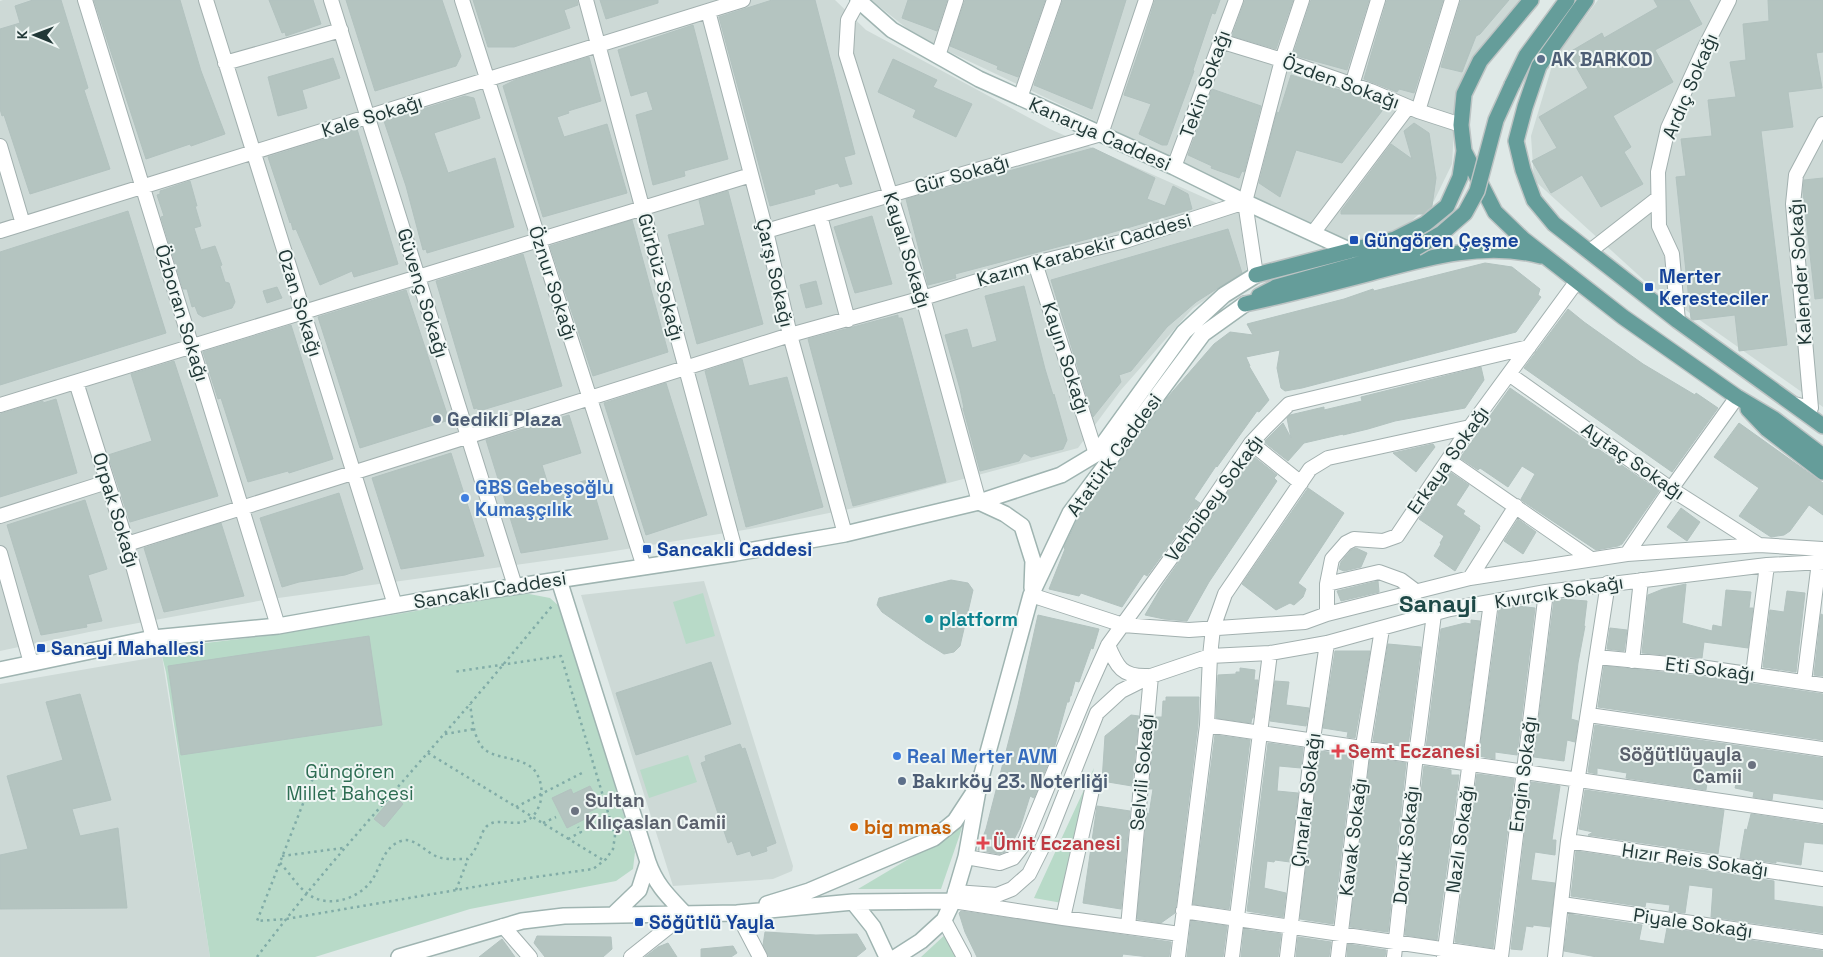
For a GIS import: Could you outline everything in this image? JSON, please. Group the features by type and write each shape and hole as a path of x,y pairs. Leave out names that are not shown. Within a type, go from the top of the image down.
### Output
{"main road":[{"name":"Kanarya Caddesi","path":"859,0 892,30 979,79 1174,167 1351,251"},
{"path":"1256,276 1396,239 1426,224 1447,206 1460,178 1464,151 1461,125 1464,94 1480,61 1531,0"},
{"path":"1244,304 1276,287 1416,248 1442,233 1465,213 1477,191 1496,120 1512,85 1526,56 1567,0"},
{"path":"1586,0 1539,66 1525,106 1516,141 1523,170 1534,200 1554,224 1678,321 1823,426"},
{"path":"1464,151 1495,212 1523,239 1623,316 1737,397 1774,419 1823,456"},
{"path":"1244,304 1280,297 1437,256 1489,250 1525,251 1547,257"},
{"name":"Atatürk Caddesi","path":"1096,454 1184,332 1224,295 1256,276"},
{"name":"Atatürk Caddesi","path":"896,957 921,941 944,920 954,896 966,857 979,785 1032,594 1070,513 1203,334 1244,304"},
{"path":"1737,397 1767,430 1823,472"},
{"path":"1810,408 1823,418"},
{"name":"Sancaklı Caddesi","path":"0,670 153,638 278,626 515,586 561,586 644,567 845,534 979,502 1061,475 1096,454"},
{"path":"979,502 1005,514 1022,526 1033,561 1032,594"},
{"path":"561,586 648,862 663,892 685,914"},
{"path":"737,913 809,891 934,838 955,821 979,785"},
{"path":"613,915 639,890 648,862"},
{"path":"399,957 420,954 522,920 564,916 737,913 853,902 954,896"},
{"path":"853,902 873,927 887,957"}],"street":[{"name":"Özboran Sokağı","path":"85,0 278,626"},
{"name":"Ozan Sokağı","path":"206,0 394,605"},
{"name":"Güvenç Sokağı","path":"331,0 515,586"},
{"name":"Öznur Sokağı","path":"462,0 644,567"},
{"name":"Gürbüz Sokağı","path":"586,0 736,553"},
{"name":"Kale Sokağı","path":"0,231 743,0"},
{"name":"Kayalı Sokağı","path":"859,0 848,20 846,54 923,298 979,502"},
{"path":"938,56 956,0"},
{"path":"1020,98 1054,0"},
{"path":"1101,134 1146,0"},
{"name":"Tekin Sokağı","path":"1174,167 1236,0"},
{"path":"1256,276 1245,202 1282,60 1302,0"},
{"path":"1352,85 1378,0"},
{"path":"1313,233 1413,109 1452,0"},
{"name":"Ardıç Sokağı","path":"1678,321 1672,254 1659,226 1658,172 1668,128 1704,49 1730,0"},
{"name":"Çarşı Sokağı","path":"708,11 766,231 790,335 845,534"},
{"path":"225,63 341,30"},
{"name":"Özden Sokağı","path":"1220,41 1282,60 1461,125"},
{"name":"Kalender Sokağı","path":"1810,408 1793,204 1796,175 1823,124"},
{"name":"Gür Sokağı","path":"766,231 1101,134"},
{"path":"0,146 23,224"},
{"path":"0,405 751,175"},
{"path":"1590,251 1658,198"},
{"name":"Kazım Karabekir Caddesi","path":"127,544 790,335 923,298 1035,263 1125,240 1245,202"},
{"path":"820,216 848,320"},
{"name":"Kayın Sokağı","path":"1035,263 1096,454"},
{"name":"Erkaya Sokağı","path":"1327,614 1327,584 1332,559 1346,543 1354,539 1383,541 1397,536 1470,427 1577,281"},
{"name":"Vehbibey Sokağı","path":"966,857 1000,863 1013,858 1024,844 1108,645 1200,518 1250,443 1289,404 1529,347"},
{"name":"Aytaç Sokağı","path":"1509,374 1670,489 1759,545"},
{"name":"Orpak Sokağı","path":"76,382 127,544 153,638"},
{"path":"1627,554 1670,489 1737,397"},
{"path":"1792,403 1810,408"},
{"path":"1178,957 1207,725 1213,628 1225,594 1310,469 1328,458 1470,427"},
{"path":"1250,443 1301,483"},
{"path":"1448,460 1591,559"},
{"path":"0,516 107,482"},
{"path":"1470,578 1516,506"},
{"name":"Kıvırcık Sokağı","path":"1032,594 1123,624 1189,630 1305,622 1327,614 1470,578 1627,554 1759,545 1822,558"},
{"path":"0,553 31,663"},
{"path":"1804,682 1822,558"},
{"name":"Kıvırcık Sokağı","path":"954,896 997,895 1012,889 1029,874 1050,832 1097,713 1121,691 1151,676 1210,656 1270,653 1327,643 1450,609 1546,592 1822,558"},
{"path":"1753,674 1767,565"},
{"path":"1327,584 1379,572 1402,580 1417,592"},
{"path":"1632,661 1641,580"},
{"path":"1556,957 1568,841 1608,584"},
{"name":"Engin Sokağı","path":"1501,957 1546,592"},
{"name":"Nazlı Sokağı","path":"1445,953 1491,602"},
{"name":"Doruk Sokağı","path":"1395,950 1416,755 1434,614"},
{"name":"Kavak Sokağı","path":"1338,957 1363,746 1382,629"},
{"name":"Çınarlar Sokağı","path":"1287,957 1313,739 1327,643"},
{"path":"1108,645 1116,663 1123,672 1133,677 1151,676"},
{"path":"1232,957 1270,653"},
{"name":"Eti Sokağı","path":"1597,657 1700,667 1823,685"},
{"name":"Selvili Sokağı","path":"1128,927 1151,676"},
{"path":"1588,715 1823,749"},
{"path":"1207,725 1363,746 1823,816"},
{"path":"1063,918 1092,790"},
{"name":"Hızır Reis Sokağı","path":"1568,841 1823,879"},
{"path":"954,896 1063,918 1180,934"},
{"name":"Piyale Sokağı","path":"1562,904 1823,942"},
{"path":"1183,912 1342,935 1395,950 1496,957"},
{"path":"737,913 757,956"},
{"path":"631,957 685,914"},
{"path":"944,920 964,957"},
{"path":"503,926 530,957"}],"path":[{"path":"257,957 286,918 344,848 504,664 561,586"},
{"path":"315,772 257,921 593,869 613,849 615,836 561,656 453,672"},
{"path":"456,891 468,859 478,845 486,827 491,823 519,823 532,817 540,803 541,794 538,776 534,768 518,760 485,750 480,745 470,704"},
{"path":"444,734 475,728"},
{"path":"428,753 604,860"},
{"path":"516,807 582,773"},
{"path":"562,783 565,789"},
{"path":"543,823 556,817"},
{"path":"568,839 581,832 578,827"},
{"path":"280,863 307,894 318,899 338,901 351,898 362,890 372,880 385,855 393,846 401,841 410,840 439,858 468,859"},
{"path":"282,856 344,848"}],"shaded area":[{"path":"835,0 866,30 1050,129 1239,213 1247,272 1193,308 1120,391 1078,448 859,507 750,529 602,553 264,600 89,632 0,651 0,1"},
{"path":"871,0 1522,0 1487,42 1456,94 1452,164 1434,201 1401,230 1348,241 918,37"},
{"path":"1598,0 1823,0 1823,407 1646,282 1534,180 1531,136 1554,59"},
{"path":"704,581 793,866 792,871 773,879 673,886 581,595"},
{"path":"162,656 210,957 0,957 0,684"}],"green space":[{"name":"Güngören Millet Bahçesi","path":"524,593 550,598 560,607 635,852 633,869 616,881 470,909 315,957 210,957 162,656 189,645 272,635"},
{"path":"703,593 715,636 686,644 673,602"},
{"path":"688,755 697,782 649,798 640,770"},
{"path":"1094,768 1062,903 1034,898"},
{"path":"964,819 941,889 858,889 927,848"},
{"path":"948,932 960,957 921,957"}],"building":[{"path":"33,0 61,0 88,88 84,90 110,169 30,194 4,115 2,116 0,109 0,29 20,23 15,6"},
{"path":"94,0 180,0 201,71 225,134 146,159"},
{"path":"269,0 313,0 321,24 286,36 285,32 282,33"},
{"path":"346,0 442,0 461,56 456,66 375,91"},
{"path":"473,0 577,0 578,5 564,10 570,28 514,47 488,47"},
{"path":"600,0 658,0 658,3 606,19"},
{"path":"772,0 815,0 855,154 844,157 852,184 840,187 838,183 814,190 815,194 770,206 719,17"},
{"path":"908,0 947,0 937,31 902,18"},
{"path":"965,0 1045,0 1018,77 997,69 998,66 950,46"},
{"path":"1063,0 1126,0 1092,109 1034,85"},
{"path":"1155,0 1220,0 1215,14 1212,13 1194,71 1167,145 1162,145 1139,134 1151,104 1124,95"},
{"path":"1245,0 1293,0 1276,49 1232,36"},
{"path":"1311,0 1369,0 1347,70 1293,55"},
{"path":"1387,0 1443,0 1414,93 1399,89 1397,92 1364,79"},
{"path":"1461,0 1509,0 1480,34 1476,36 1462,72 1441,67"},
{"path":"1654,0 1689,0 1702,24 1655,50 1673,82 1613,116 1631,147 1624,152 1643,184 1601,207 1582,175 1551,193 1532,161 1557,148 1539,117 1588,88 1568,53 1602,33 1604,38 1658,7"},
{"path":"1768,0 1823,0 1823,52 1816,53 1822,88 1788,92 1793,127 1761,131 1787,345 1739,351 1735,315 1691,319 1676,177 1686,176 1681,139 1712,136 1708,100 1736,97 1730,62 1746,60 1743,24 1769,21"},
{"path":"693,25 728,159 684,171 685,176 653,185 636,115 653,110 647,91 631,96 618,50"},
{"path":"589,57 601,101 568,111 569,113 557,117 564,137 607,124 627,193 543,217 503,86 515,80"},
{"path":"333,58 340,78 302,90 307,108 278,116 268,77"},
{"path":"893,59 937,80 933,87 972,104 956,137 913,117 916,110 878,92"},
{"path":"1291,75 1359,96 1385,107 1342,163 1296,150 1280,197 1259,183 1277,112 1279,113"},
{"path":"1212,89 1261,106 1244,172 1242,171 1239,178 1211,168 1212,166 1188,155"},
{"path":"465,96 474,98 480,118 434,133 448,173 495,158 514,227 427,253 426,249 423,250 406,186 384,121"},
{"path":"1414,123 1429,133 1436,178 1432,206 1423,214 1341,214 1341,211 1391,144 1412,159 1404,131"},
{"path":"357,129 398,264 354,277 352,271 320,285 296,229 293,230 290,223 268,157"},
{"path":"1093,148 1155,178 1147,199 1165,206 1173,186 1188,194 1192,209 1103,235 955,274 956,278 928,285 906,199"},
{"path":"1823,178 1823,298 1815,299 1803,192 1804,180"},
{"path":"190,181 201,226 194,228 201,250 215,246 222,265 220,266 225,282 229,283 235,302 232,308 203,317 198,314 195,306 192,307 187,289 183,289 161,217 164,216 157,195 160,194 160,191"},
{"path":"728,191 763,324 697,344 668,235 705,225 699,200"},
{"path":"128,211 166,333 0,385 0,252"},
{"path":"872,216 892,284 855,293 834,227"},
{"path":"632,220 668,352 593,376 550,246"},
{"path":"1228,229 1242,273 1196,302 1167,327 1131,371 1119,375 1121,382 1093,417 1051,280"},
{"path":"523,254 562,386 479,411 477,408 474,409 436,281"},
{"path":"1485,263 1512,267 1540,289 1538,295 1541,297 1516,332 1285,391 1281,388 1277,368 1280,350 1246,357 1249,366 1269,400 1259,412 1257,411 1216,466 1194,499 1200,503 1147,576 1144,574 1122,607 1081,593 1079,596 1049,589 1065,545 1078,518 1167,398 1214,344 1230,332 1253,335 1247,324 1344,299 1373,289 1374,291"},
{"path":"816,281 822,304 806,308 800,285"},
{"path":"1024,286 1045,369 1067,440 1063,449 1031,457 1024,453 1019,461 980,471 945,335 967,329 972,348 997,341 985,296"},
{"path":"277,287 282,298 267,303 263,291"},
{"path":"406,290 449,420 360,448 318,317"},
{"path":"1568,309 1643,364 1695,395 1696,393 1718,408 1672,472 1524,368"},
{"path":"898,315 898,318 902,318 946,482 853,506 808,339"},
{"path":"291,325 333,459 289,473 288,471 248,482 221,398 218,399 203,352"},
{"path":"742,359 749,386 787,377 823,507 746,527 705,371"},
{"path":"174,361 218,496 130,522 108,455 152,441 131,374"},
{"path":"1481,367 1484,380 1465,408 1395,421 1304,443 1288,461 1264,442 1283,423 1291,438 1287,418 1290,415 1324,407 1324,410 1362,401 1361,397"},
{"path":"666,383 707,515 646,535 604,403"},
{"path":"1510,388 1659,491 1622,544 1596,550 1524,502 1521,499 1535,474 1522,466 1508,487 1480,468 1478,470 1460,458"},
{"path":"56,399 77,473 0,497 0,414"},
{"path":"569,415 581,453 542,465 550,491 590,479 608,539 521,553 486,440"},
{"path":"1739,423 1823,483 1823,515 1809,505 1790,531 1784,535 1771,537 1739,516 1759,488 1714,457"},
{"path":"1433,444 1435,447 1416,472 1393,453"},
{"path":"451,453 484,556 401,569 372,478"},
{"path":"1253,456 1277,475 1274,478 1277,481 1209,582 1187,621 1145,615 1162,586"},
{"path":"1450,472 1469,485 1456,505 1465,511 1463,514 1480,526 1455,571 1434,556 1444,536 1419,519"},
{"path":"1308,488 1344,513 1298,583 1306,589 1303,597 1294,605 1290,603 1276,610 1242,584"},
{"path":"339,493 363,569 345,575 299,582 282,587 260,518"},
{"path":"85,500 107,569 88,575 102,621 86,624 87,627 41,635 7,525"},
{"path":"1681,508 1700,522 1687,541 1667,527"},
{"path":"1518,519 1536,532 1523,554 1504,541"},
{"path":"221,523 244,596 164,612 144,548"},
{"path":"1356,548 1367,553 1361,567 1344,571 1339,569 1341,562 1351,550"},
{"name":"platform","path":"951,580 968,583 973,590 960,646 954,652 944,654 882,612 877,605 879,598"},
{"path":"1378,581 1379,592 1341,601 1337,591"},
{"path":"1686,584 1682,623 1712,631 1713,625 1722,627 1726,590 1751,592 1749,608 1753,608 1748,648 1704,642 1702,658 1642,653 1648,595 1663,589"},
{"path":"1787,591 1805,593 1796,672 1763,667 1770,610 1784,612"},
{"path":"1554,600 1587,601 1571,719 1578,721 1575,742 1567,740 1564,761 1534,757"},
{"path":"1518,606 1535,608 1517,755 1495,752 1495,759 1479,756 1499,609"},
{"path":"1821,614 1823,615 1823,676 1814,675"},
{"path":"1038,615 1099,629 1079,682 1075,681 1054,749 1034,798 1030,796 1020,828 1008,851 999,854 978,850 986,829 1018,705"},
{"path":"1471,620 1480,621 1463,749 1453,748 1452,752 1426,748 1441,629 1465,623 1471,624"},
{"path":"1610,628 1627,630 1624,651 1607,649"},
{"path":"369,636 382,725 181,755 168,666"},
{"path":"1388,644 1421,647 1408,746 1373,741"},
{"path":"1335,651 1370,651 1355,738 1347,737 1348,732 1323,728"},
{"path":"711,662 731,724 636,755 616,693"},
{"path":"1604,666 1699,676 1823,694 1823,740 1598,707"},
{"path":"1240,668 1255,670 1254,680 1258,680 1251,723 1216,718 1218,675 1236,674 1236,672 1240,672"},
{"path":"1275,681 1289,682 1286,705 1309,708 1306,726 1270,721"},
{"path":"80,694 111,800 72,809 80,836 118,828 127,908 0,909 0,855 28,849 7,776 63,760 46,702"},
{"path":"1166,697 1199,697 1198,724 1175,913 1161,923 1137,919 1147,813 1149,814 1153,789 1149,789 1156,717 1162,717 1163,701 1166,701"},
{"path":"1131,715 1139,716 1132,786 1102,781 1105,736"},
{"path":"1595,725 1823,758 1823,800 1773,793 1772,800 1753,797 1754,792 1735,788 1737,780 1708,775 1706,790 1626,778 1627,773 1597,768 1597,774 1588,772"},
{"path":"1215,735 1250,740 1229,909 1193,904"},
{"path":"1268,743 1303,748 1301,768 1279,766 1277,791 1298,793 1290,862 1267,861 1264,888 1286,893 1283,917 1247,911"},
{"path":"740,744 742,749 745,748 776,843 766,847 767,851 752,856 750,851 737,855 732,841 728,843 701,763 706,761 705,756"},
{"path":"1320,751 1353,755 1333,924 1300,919"},
{"path":"1370,758 1406,763 1388,932 1350,927"},
{"path":"1424,766 1451,770 1451,775 1459,775 1437,940 1405,935"},
{"path":"1477,774 1514,779 1493,948 1455,942"},
{"path":"1531,782 1560,786 1552,840 1556,840 1555,855 1535,852 1531,880 1555,883 1550,927 1526,926 1522,950 1511,949"},
{"name":"Sultan Kılıçaslan Camii","path":"590,786 601,806 583,815 585,819 567,828 552,798 571,789 573,794"},
{"path":"1585,790 1724,810 1718,854 1588,835 1593,832 1579,829"},
{"path":"394,795 403,804 384,827 374,819"},
{"path":"1097,806 1130,811 1121,909 1083,903"},
{"path":"1751,814 1823,825 1823,844 1804,842 1801,865 1740,858 1745,829 1747,830"},
{"path":"1576,851 1774,881 1774,900 1823,907 1823,933 1711,917 1713,888 1689,885 1685,913 1669,911 1670,905 1646,902 1645,907 1571,896"},
{"path":"961,911 1171,942 1169,957 1123,954 1122,957 977,957 965,932 959,913"},
{"path":"1569,914 1642,925 1639,940 1664,944 1667,928 1823,951 1823,957 1597,957 1564,951"},
{"path":"1191,921 1227,926 1223,957 1187,957"},
{"path":"1244,929 1281,934 1278,957 1241,957"},
{"path":"765,932 816,935 857,934 866,949 856,957 769,957 763,945"},
{"path":"537,936 611,937 612,949 603,957 545,957 534,943"},
{"path":"1298,937 1331,942 1329,957 1296,957"},
{"path":"502,939 515,957 479,957"},
{"path":"668,943 677,957 645,957 658,947"},
{"path":"1348,944 1386,950 1385,957 1347,957"},
{"path":"733,946 737,953 731,957 701,957 701,949"}],"place":[{"name":"AK BARKOD","path":"1541,59"},
{"name":"Güngören Çeşme","path":"1354,240"},
{"name":"Merter Keresteciler","path":"1649,287"},
{"name":"Gedikli Plaza","path":"437,419"},
{"name":"GBS Gebeşoğlu Kumaşçılık","path":"465,498"},
{"name":"Sancakli Caddesi","path":"647,549"},
{"name":"platform","path":"929,619"},
{"name":"Sanayi Mahallesi","path":"41,648"},
{"name":"Semt Eczanesi","path":"1338,751"},
{"name":"Real Merter AVM","path":"897,756"},
{"name":"Söğütlüyayla Camii","path":"1752,765"},
{"name":"Bakırköy 23. Noterliği","path":"902,781"},
{"name":"Sultan Kılıçaslan Camii","path":"575,811"},
{"name":"big mmas","path":"854,827"},
{"name":"Ümit Eczanesi","path":"983,843"},
{"name":"Söğütlü Yayla","path":"639,922"}],"district":[{"name":"Sanayi","path":"1438,603"}]}
